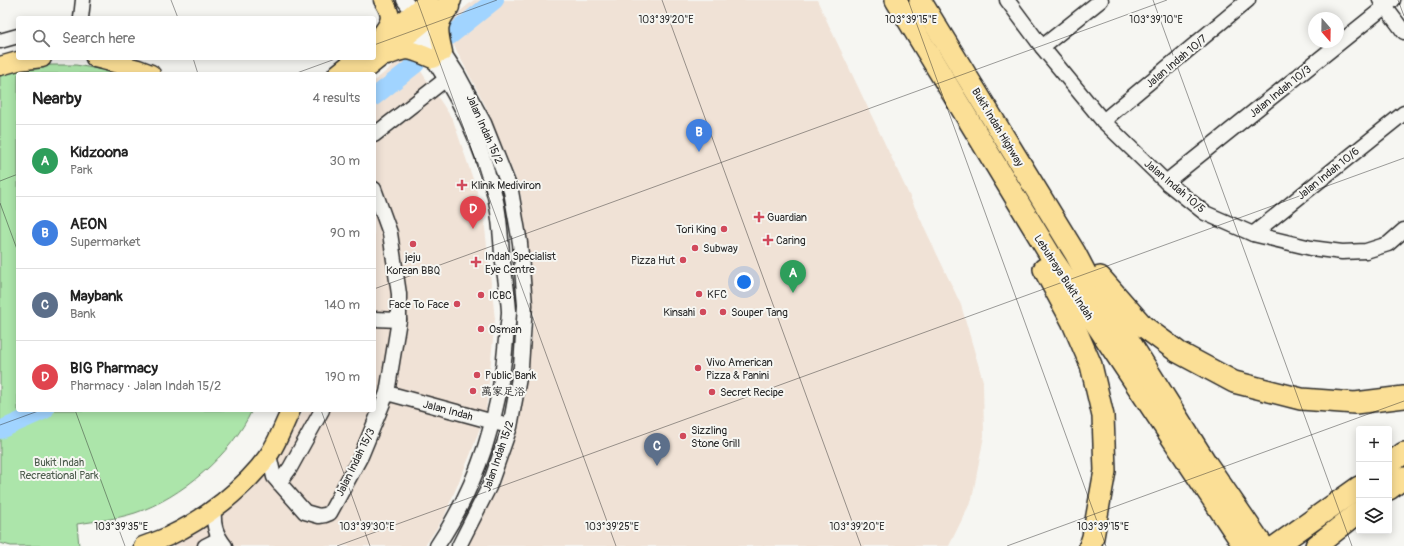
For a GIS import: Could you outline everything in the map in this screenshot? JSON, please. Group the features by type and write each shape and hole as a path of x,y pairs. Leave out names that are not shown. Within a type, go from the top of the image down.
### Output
{"highway":[{"name":"Lebuhraya Bukit Indah","path":"896,0 1052,258 1229,510 1263,546"},
{"path":"896,0 905,27 949,109 1045,271 1072,321 1091,365 1102,416 1105,471 1090,546"},
{"name":"Bukit Indah Highway","path":"920,0 1075,254"},
{"name":"Lebuhraya Bukit Indah","path":"1075,254 1086,276 1128,339 1206,463 1229,510 1244,546"},
{"path":"1075,254 1107,284 1143,326 1151,333 1178,352 1234,382 1301,399 1355,403 1404,397"},
{"path":"1392,462 1404,453"},
{"path":"1392,487 1404,478"},
{"path":"1276,546 1356,489"},
{"path":"1316,546 1356,514"}],"main road":[{"path":"376,47 390,22 389,11 383,0"},
{"path":"376,48 429,0"},
{"path":"412,17 452,0"},
{"path":"376,49 411,49 438,55 440,22 456,0"},
{"path":"0,66 18,60"},
{"path":"107,60 146,72"},
{"path":"340,72 354,60"},
{"path":"361,72 368,60"},
{"path":"143,546 169,536 214,509 254,473 269,455 290,412"}],"street":[{"path":"82,16 83,0"},
{"name":"Jalan Indah 15/2","path":"387,0 412,17 438,55 458,74 481,117 511,191 520,243 525,305 521,367 510,426 490,487 459,546"},
{"name":"Jalan Indah 10/5","path":"1007,0 1042,47 1103,121 1166,182 1205,213 1253,234 1311,248 1342,252 1366,251 1388,244 1404,230"},
{"path":"1042,47 1100,0"},
{"name":"Jalan Indah 10/7","path":"1103,121 1248,0"},
{"path":"1386,2 1404,32"},
{"name":"Jalan Indah 10/3","path":"1166,182 1386,2"},
{"path":"0,41 16,37"},
{"name":"Jalan Indah 15/2","path":"437,546 446,533 469,489 481,460 492,422 504,368 508,311 497,206 488,173 476,140 446,79 438,55"},
{"path":"376,133 446,79"},
{"name":"Jalan Indah 10/6","path":"1253,234 1404,113"},
{"name":"Jalan Indah 15/3","path":"277,480 305,512 319,516 324,516 330,513 361,456 387,393 399,320 399,294 390,232 376,194"},
{"path":"376,319 399,320"},
{"name":"Jalan Indah","path":"387,393 510,426"},
{"path":"277,480 290,468 321,412"},
{"path":"269,455 277,480"},
{"path":"254,473 277,480"},
{"path":"214,509 214,526 222,542"},
{"path":"189,525 203,528 222,542"},
{"path":"205,546 222,542"}],"shaded area":[{"path":"474,0 817,0 961,305 983,381 984,436 972,499 949,546 467,546 500,483 527,377 534,316 521,196 514,174 485,105 443,25"},
{"path":"409,53 453,120 476,188 484,219 495,319 486,411 471,453 444,517 425,546 167,546 183,540 248,495 282,452 302,412 376,412 376,79"}],"green space":[{"name":"Bukit Indah Recreational Park","path":"51,65 76,65 116,72 16,72 16,412 251,412 232,443 218,458 187,485 170,497 135,513 77,524 79,546 11,546 0,543 0,74 18,69"}],"waterway":[{"path":"450,36 495,0"},
{"path":"376,95 416,64"},
{"path":"0,430 40,412"}],"place":[{"name":"AEON","path":"699,152"},
{"name":"Klinik Mediviron","path":"462,185"},
{"name":"Guardian","path":"759,217"},
{"name":"BIG Pharmacy","path":"473,229"},
{"name":"Tori King","path":"724,229"},
{"name":"Caring","path":"768,240"},
{"name":"jeju Korean BBQ","path":"413,244"},
{"name":"Subway","path":"695,248"},
{"name":"Pizza Hut","path":"683,260"},
{"name":"Indah Specialist Eye Centre","path":"476,262"},
{"name":"Kidzoona","path":"793,293"},
{"name":"KFC","path":"699,294"},
{"name":"ICBC","path":"481,295"},
{"name":"Face To Face","path":"457,304"},
{"name":"Kinsahi","path":"703,312"},
{"name":"Souper Tang","path":"723,312"},
{"name":"Osman","path":"481,329"},
{"name":"Vivo American Pizza & Panini","path":"698,368"},
{"name":"Public Bank","path":"477,375"},
{"name":"萬家足浴","path":"473,391"},
{"name":"Secret Recipe","path":"712,392"},
{"name":"Sizzling Stone Grill","path":"683,436"},
{"name":"Maybank","path":"657,466"}]}
